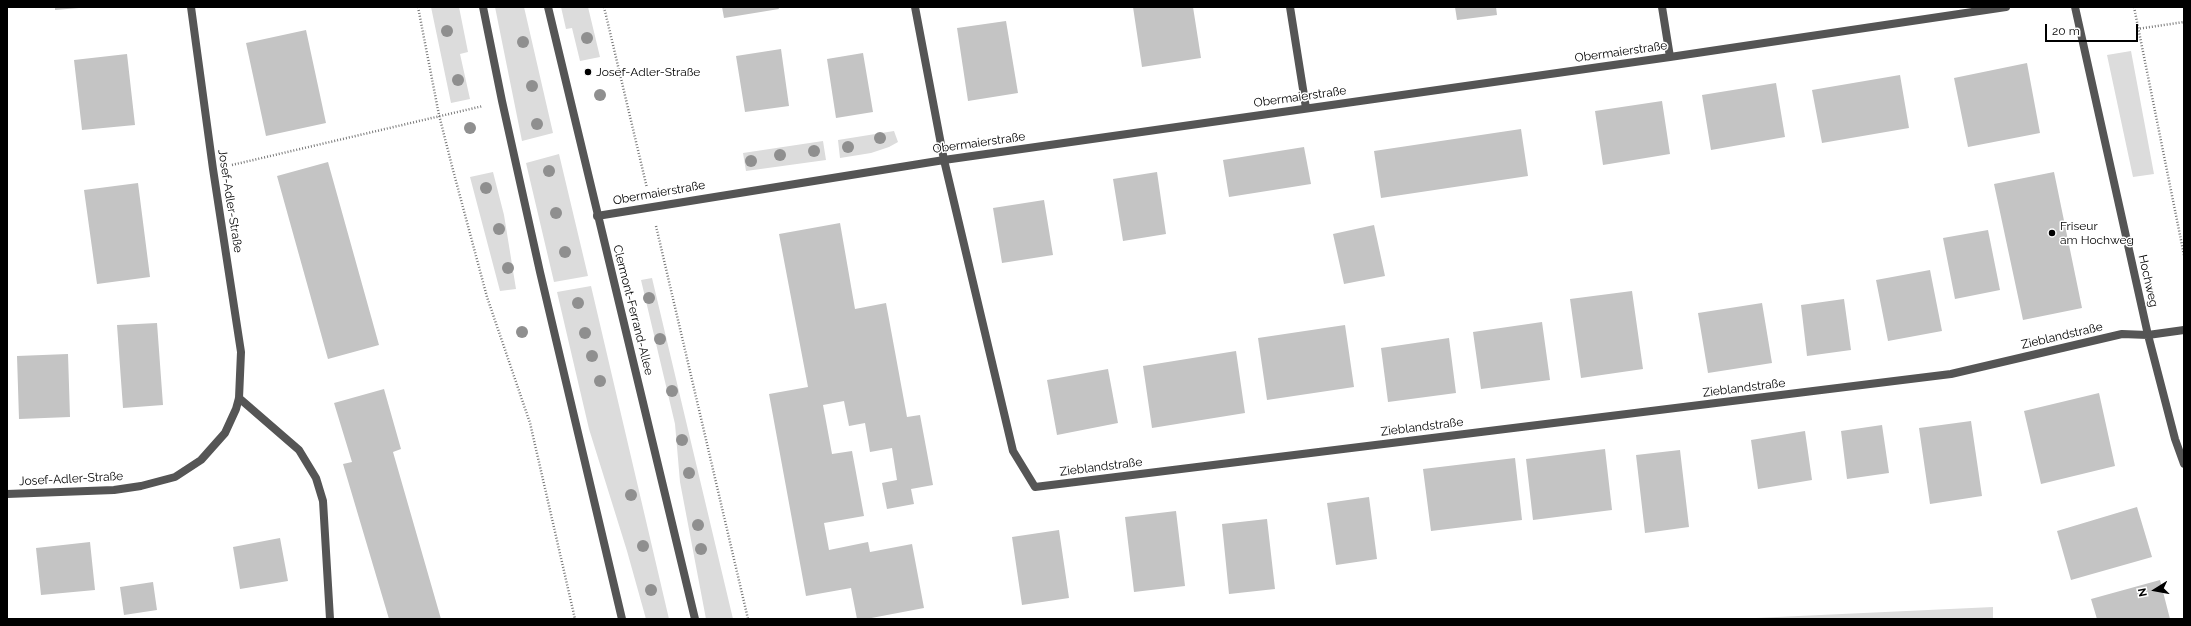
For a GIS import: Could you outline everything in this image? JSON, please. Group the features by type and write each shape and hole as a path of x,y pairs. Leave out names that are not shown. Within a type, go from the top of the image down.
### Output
{"street":[{"name":"Josef-Adler-Straße","path":"7,494 114,490 142,486 175,477 201,460 225,433 239,398 241,352 213,169 191,7"},
{"path":"483,7 502,101 622,619"},
{"name":"Clermont-Ferrand-Allee","path":"548,7 695,619"},
{"path":"914,7 944,160"},
{"path":"1290,7 1306,108"},
{"path":"1662,7 1670,57"},
{"name":"Obermaierstraße","path":"597,216 652,205 944,160 1670,57 2006,7"},
{"name":"Hochweg","path":"2075,7 2148,335 2175,439 2184,464"},
{"name":"Zieblandstraße","path":"944,160 1013,450 1035,487 1951,374 2122,334 2148,335"},
{"path":"2148,335 2184,330"},
{"path":"239,398 299,450 316,478 323,502 330,619"}],"path":[{"path":"418,7 439,114 487,297 530,423 575,619"},
{"path":"604,7 652,205 748,619"},
{"path":"2134,7 2137,29 2184,255"},
{"path":"2137,29 2184,22"},
{"path":"213,169 439,114 502,101"}],"shaded area":[{"path":"431,7 459,7 468,52 460,54 470,99 451,103"},
{"path":"495,7 524,7 553,133 522,141"},
{"path":"561,7 588,7 600,57 580,61 572,28 566,29"},
{"path":"2131,51 2154,174 2133,177 2107,55"},
{"path":"894,131 898,142 889,147 871,153 840,158 838,140"},
{"path":"823,141 826,160 746,171 743,153"},
{"path":"559,154 588,276 554,282 526,163"},
{"path":"493,172 504,215 516,289 500,291 470,177"},
{"path":"652,278 733,619 706,619 680,482 675,424 641,280"},
{"path":"591,286 669,619 646,619 627,551 589,429 557,292"},
{"path":"1993,607 1993,619 1734,619"}],"building":[{"path":"55,7 79,7 79,8 55,10"},
{"path":"722,7 778,7 779,9 724,18"},
{"path":"1133,7 1193,7 1201,58 1142,67"},
{"path":"1455,7 1496,7 1497,15 1457,20"},
{"path":"1006,21 1018,93 968,101 957,28"},
{"path":"306,30 326,123 266,136 246,43"},
{"path":"781,49 789,106 745,112 736,56"},
{"path":"863,53 873,112 836,118 827,59"},
{"path":"127,54 135,125 82,130 74,60"},
{"path":"2027,63 2040,133 1968,147 1954,78"},
{"path":"1900,75 1909,128 1822,143 1812,90"},
{"path":"1776,83 1785,137 1711,150 1702,95"},
{"path":"1662,101 1670,154 1603,165 1595,111"},
{"path":"1521,129 1528,176 1381,198 1374,151"},
{"path":"1304,147 1311,184 1229,197 1223,160"},
{"path":"328,162 379,345 328,359 277,176"},
{"path":"1157,172 1166,234 1123,241 1113,179"},
{"path":"2054,172 2082,308 2023,320 1994,184"},
{"path":"138,183 150,277 97,284 84,190"},
{"path":"1044,200 1053,255 1002,263 993,208"},
{"path":"840,223 855,309 886,303 907,417 920,415 933,485 911,489 914,504 887,509 882,483 897,480 892,448 870,452 865,423 849,426 844,401 823,405 832,454 852,451 864,516 824,523 829,550 868,542 870,552 912,544 924,608 866,619 857,619 851,588 806,596 769,394 808,387 779,234"},
{"path":"1374,225 1385,276 1344,284 1333,234"},
{"path":"1988,230 2000,290 1955,299 1943,238"},
{"path":"1930,270 1942,331 1888,341 1876,280"},
{"path":"1632,291 1643,369 1581,378 1570,299"},
{"path":"1844,299 1851,350 1807,356 1801,305"},
{"path":"1762,303 1772,363 1708,373 1698,313"},
{"path":"1542,322 1550,380 1481,389 1473,332"},
{"path":"157,323 163,405 123,408 117,325"},
{"path":"1345,325 1354,387 1267,400 1258,338"},
{"path":"1449,338 1456,393 1388,402 1381,348"},
{"path":"1236,351 1245,413 1152,428 1143,366"},
{"path":"68,354 70,417 19,419 17,356"},
{"path":"1108,369 1118,423 1057,435 1047,380"},
{"path":"384,389 401,449 393,452 441,619 389,619 343,464 352,462 334,403"},
{"path":"2099,393 2115,466 2041,484 2024,411"},
{"path":"1971,421 1982,496 1930,504 1919,428"},
{"path":"1882,425 1889,473 1847,479 1841,431"},
{"path":"1805,431 1812,480 1758,489 1751,440"},
{"path":"1605,449 1612,510 1533,520 1526,459"},
{"path":"1680,450 1689,527 1645,533 1636,455"},
{"path":"1515,458 1522,520 1431,531 1423,469"},
{"path":"1369,497 1377,559 1336,565 1327,503"},
{"path":"2137,507 2152,557 2071,580 2057,531"},
{"path":"1176,511 1185,586 1134,592 1125,517"},
{"path":"1267,519 1275,589 1229,594 1222,524"},
{"path":"1059,530 1069,598 1022,605 1012,537"},
{"path":"280,538 288,581 240,589 233,547"},
{"path":"90,542 95,590 41,595 36,548"},
{"path":"2160,580 2170,619 2097,619 2091,599"},
{"path":"153,582 157,610 124,615 120,587"}],"place":[{"name":"Josef-Adler-Straße","path":"588,72"},
{"name":"Friseur am Hochweg","path":"2052,233"}]}
